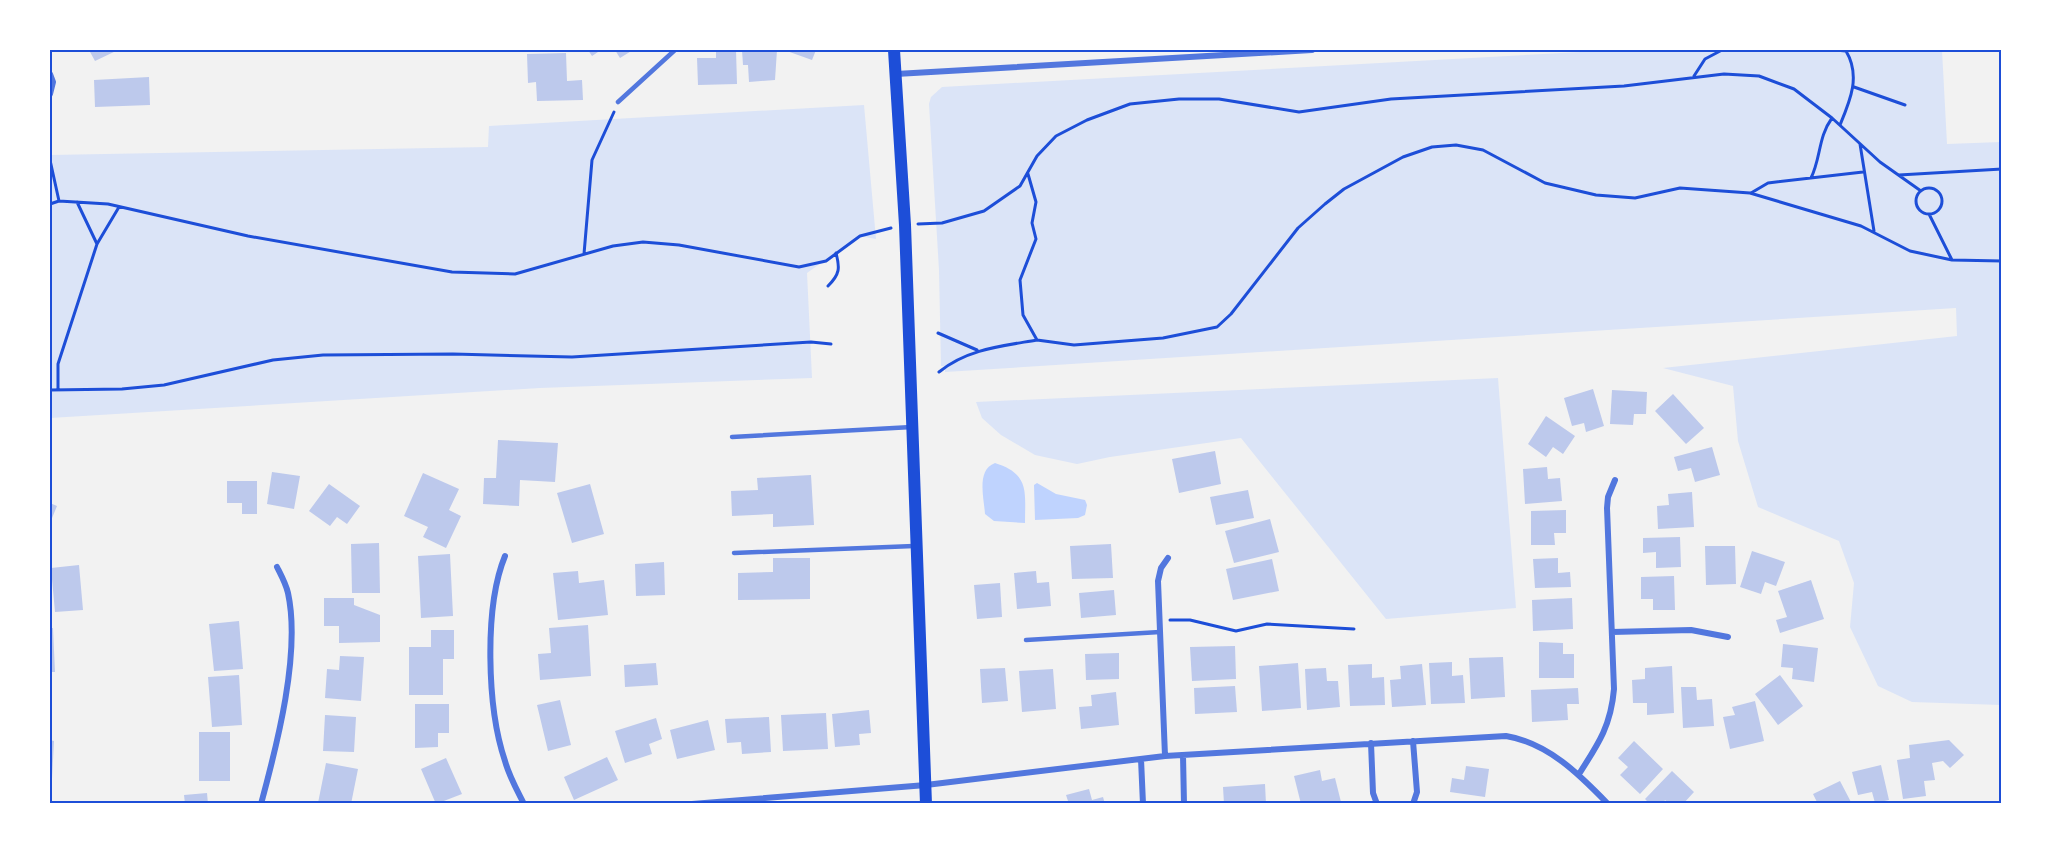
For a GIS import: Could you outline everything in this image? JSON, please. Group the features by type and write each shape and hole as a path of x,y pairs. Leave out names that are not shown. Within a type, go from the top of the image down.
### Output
{"main road":[{"path":"894,50 905,225 926,804"}],"street":[{"path":"896,74 1312,50"},
{"path":"50,74 53,87 50,94"},
{"path":"1579,774 1604,736 1612,712 1614,689 1607,508 1608,496 1615,480"},
{"path":"505,556 492,600 493,683 504,761 524,804"},
{"path":"1165,756 1158,581 1161,568 1168,558"},
{"path":"261,804 286,697 290,614 288,591 277,567"},
{"path":"1612,632 1691,630 1728,637"},
{"path":"693,804 787,800 1165,756 1506,736 1527,740 1579,774 1608,804"},
{"path":"1413,741 1417,792 1413,804"},
{"path":"1371,743 1373,793 1377,804"},
{"path":"1183,755 1184,804"},
{"path":"1141,759 1143,804"}],"lane":[{"path":"618,102 675,50"},
{"path":"732,437 912,428"},
{"path":"734,553 918,546"},
{"path":"1026,640 1160,632"}],"path":[{"path":"1694,76 1705,60 1722,50"},
{"path":"1835,50 1846,51 1850,57 1854,87 1840,125"},
{"path":"50,204 59,201 119,207 248,236 398,265 452,272 515,274 584,254 643,242 679,245 800,267 826,261 860,236 905,225 942,223 984,212 1020,186 1037,156 1056,136 1087,120 1130,104 1179,99 1219,99 1299,112 1391,99 1624,87 1694,76 1724,74 1759,76 1794,89 1920,191"},
{"path":"1854,87 1905,105"},
{"path":"584,254 591,160 618,102"},
{"path":"1811,178 1818,163 1818,146 1832,118"},
{"path":"1860,144 1874,231"},
{"path":"939,372 949,364 977,350 1037,340 1074,345 1163,338 1217,327 1231,314 1298,228 1324,204 1344,189 1403,157 1432,147 1456,145 1483,150 1545,183 1596,195 1635,198 1680,188 1750,193 1874,231 1910,251 1952,260 2001,261"},
{"path":"50,160 59,201"},
{"path":"1898,175 2001,169"},
{"path":"1750,193 1768,183 1863,172"},
{"path":"1028,174 1036,202 1032,223 1035,239 1020,280 1023,315 1037,340"},
{"path":"1920,191 1932,188 1941,194 1941,206 1938,211 1929,213"},
{"path":"1920,191 1916,201 1918,207 1929,213 1952,260"},
{"path":"77,202 97,244"},
{"path":"58,390 58,364 97,244 119,207"},
{"path":"828,286 838,276 840,267 836,253"},
{"path":"938,333 977,350"},
{"path":"50,390 122,389 164,385 273,360 323,355 453,354 572,357 811,342 831,344"},
{"path":"1160,620 1190,620 1236,631 1267,624 1354,629"}],"shaded area":[{"path":"1617,50 1942,50 1947,144 2001,142 2001,705 1912,702 1878,686 1850,627 1854,583 1839,541 1758,507 1738,441 1733,386 1663,368 1957,336 1956,308 945,372 945,366 941,366 939,270 929,104 931,97 942,87"},
{"path":"864,105 876,239 859,236 807,273 812,378 540,388 50,418 50,155 488,147 489,126"},
{"path":"1498,378 1516,608 1386,619 1241,438 1077,464 1035,455 1001,435 982,418 976,402"}],"water":[{"path":"995,463 1006,467 1020,479 1025,493 1025,523 994,521 985,514 983,478 989,467"},
{"path":"1037,483 1056,494 1085,500 1087,505 1085,515 1078,518 1035,520 1034,485"}],"building":[{"path":"89,50 118,50 95,61"},
{"path":"588,50 601,50 592,56"},
{"path":"615,50 633,50 620,58"},
{"path":"716,50 736,50 737,84 698,85 697,58 716,58"},
{"path":"742,50 777,50 775,80 749,82 748,65 743,65"},
{"path":"784,50 816,50 812,60"},
{"path":"566,53 567,81 582,80 583,100 537,101 536,82 528,83 527,54"},
{"path":"149,77 150,105 95,107 94,80"},
{"path":"1593,389 1604,426 1586,432 1584,423 1572,426 1564,398"},
{"path":"1612,390 1647,392 1646,414 1634,414 1633,425 1610,424"},
{"path":"1673,394 1704,428 1686,444 1655,411"},
{"path":"1546,416 1575,436 1563,454 1553,447 1546,457 1528,444"},
{"path":"498,440 558,443 555,482 520,480 519,506 483,504 484,478 496,478"},
{"path":"1712,447 1720,475 1695,482 1691,468 1678,471 1674,457"},
{"path":"1215,451 1221,484 1179,493 1172,459"},
{"path":"1547,467 1548,479 1560,478 1562,501 1525,504 1523,469"},
{"path":"272,472 300,476 294,509 267,504"},
{"path":"423,473 459,489 449,510 461,516 446,548 423,537 428,527 404,516"},
{"path":"811,475 814,525 773,527 773,514 732,516 731,491 758,490 757,478"},
{"path":"227,481 257,481 257,514 242,514 242,503 227,503"},
{"path":"329,484 360,506 347,524 337,517 330,526 309,511"},
{"path":"590,484 604,534 572,543 557,493"},
{"path":"1248,490 1254,518 1216,525 1210,497"},
{"path":"1692,492 1694,527 1658,529 1657,506 1669,505 1668,494"},
{"path":"50,503 57,506 50,523"},
{"path":"1566,510 1566,533 1554,533 1555,545 1531,545 1531,511"},
{"path":"1270,519 1279,552 1234,563 1225,531"},
{"path":"1680,537 1681,567 1656,568 1656,552 1643,553 1643,538"},
{"path":"379,543 380,593 352,593 351,544"},
{"path":"1111,544 1113,578 1072,579 1070,546"},
{"path":"1705,546 1735,546 1736,584 1706,585"},
{"path":"1752,551 1785,562 1776,586 1765,582 1761,594 1740,587"},
{"path":"450,554 453,616 421,618 418,556"},
{"path":"773,558 810,558 810,599 738,600 738,573 773,572"},
{"path":"1558,558 1558,573 1570,572 1571,587 1535,588 1533,559"},
{"path":"1272,559 1279,591 1233,600 1226,569"},
{"path":"664,562 665,595 636,596 635,564"},
{"path":"79,565 83,610 55,612 51,568"},
{"path":"578,571 579,583 604,580 608,615 558,620 553,573"},
{"path":"1036,571 1037,583 1049,582 1051,606 1017,609 1014,573"},
{"path":"1674,576 1675,610 1653,610 1653,599 1641,599 1641,577"},
{"path":"1811,580 1824,619 1780,633 1776,620 1787,617 1778,591"},
{"path":"1000,583 1002,617 977,619 974,585"},
{"path":"1114,590 1116,615 1081,618 1079,593"},
{"path":"324,598 354,598 354,605 380,615 380,642 339,643 339,626 324,626"},
{"path":"1572,598 1573,629 1533,631 1532,600"},
{"path":"239,621 243,669 214,671 209,624"},
{"path":"588,625 591,676 540,680 538,654 551,653 549,628"},
{"path":"50,628 53,628 55,672 50,672"},
{"path":"431,630 454,630 454,659 443,659 443,695 409,695 409,647 431,647"},
{"path":"1539,642 1563,643 1563,654 1574,654 1574,678 1539,678"},
{"path":"1783,644 1818,648 1814,682 1792,679 1793,668 1781,667"},
{"path":"1235,646 1236,679 1192,681 1190,647"},
{"path":"1119,653 1119,679 1086,680 1085,654"},
{"path":"340,656 364,657 361,701 325,698 327,669 339,670"},
{"path":"1503,657 1505,697 1471,699 1469,658"},
{"path":"1452,662 1452,676 1463,675 1465,703 1431,704 1429,663"},
{"path":"656,663 658,685 625,687 624,665"},
{"path":"1298,663 1301,708 1262,711 1259,666"},
{"path":"1372,664 1372,678 1384,677 1385,705 1350,706 1348,665"},
{"path":"1422,664 1426,705 1392,707 1390,680 1401,679 1400,666"},
{"path":"1672,666 1674,713 1647,715 1647,703 1633,703 1632,680 1645,679 1645,668"},
{"path":"1005,668 1008,701 982,703 980,669"},
{"path":"1326,668 1327,681 1338,681 1340,707 1307,710 1305,669"},
{"path":"1053,669 1056,709 1022,712 1019,671"},
{"path":"239,675 242,725 212,727 208,677"},
{"path":"1780,675 1803,706 1778,725 1755,694"},
{"path":"1235,686 1237,712 1195,714 1194,688"},
{"path":"1681,687 1696,687 1697,700 1712,699 1714,726 1683,728"},
{"path":"1578,688 1579,704 1567,704 1568,720 1532,722 1531,690"},
{"path":"1116,692 1119,725 1081,729 1079,707 1092,706 1091,695"},
{"path":"560,700 571,745 548,751 537,705"},
{"path":"1755,701 1764,741 1730,749 1723,717 1735,715 1732,707"},
{"path":"415,704 449,704 449,733 438,733 438,747 415,748"},
{"path":"869,710 871,733 859,734 860,745 835,747 832,714"},
{"path":"826,713 828,749 783,751 781,715"},
{"path":"325,715 356,717 354,752 323,751"},
{"path":"769,717 771,752 742,754 741,742 727,743 725,719"},
{"path":"656,718 662,739 649,744 652,754 625,763 615,731"},
{"path":"708,720 715,750 677,759 670,730"},
{"path":"199,732 230,732 230,781 199,781"},
{"path":"50,740 54,741 52,779 50,779"},
{"path":"1949,740 1964,755 1950,768 1943,761 1932,763 1935,780 1924,781 1926,796 1903,799 1897,760 1910,758 1909,745"},
{"path":"1634,741 1663,769 1640,794 1620,775 1628,767 1618,758"},
{"path":"607,757 618,780 574,800 564,777"},
{"path":"446,758 462,794 436,804 421,769"},
{"path":"326,763 358,769 351,804 318,803"},
{"path":"1881,765 1889,800 1875,803 1872,792 1858,795 1852,772"},
{"path":"1466,766 1489,769 1485,797 1450,792 1452,778 1464,780"},
{"path":"1320,770 1322,781 1335,778 1341,802 1301,804 1294,776"},
{"path":"1672,771 1694,792 1683,804 1669,804 1665,800 1663,804 1650,804 1645,799"},
{"path":"1840,781 1852,804 1818,804 1813,794"},
{"path":"1265,784 1266,804 1224,804 1223,787"},
{"path":"1089,789 1092,800 1103,797 1105,804 1069,804 1066,795"},
{"path":"207,793 208,804 185,804 184,795"}]}
